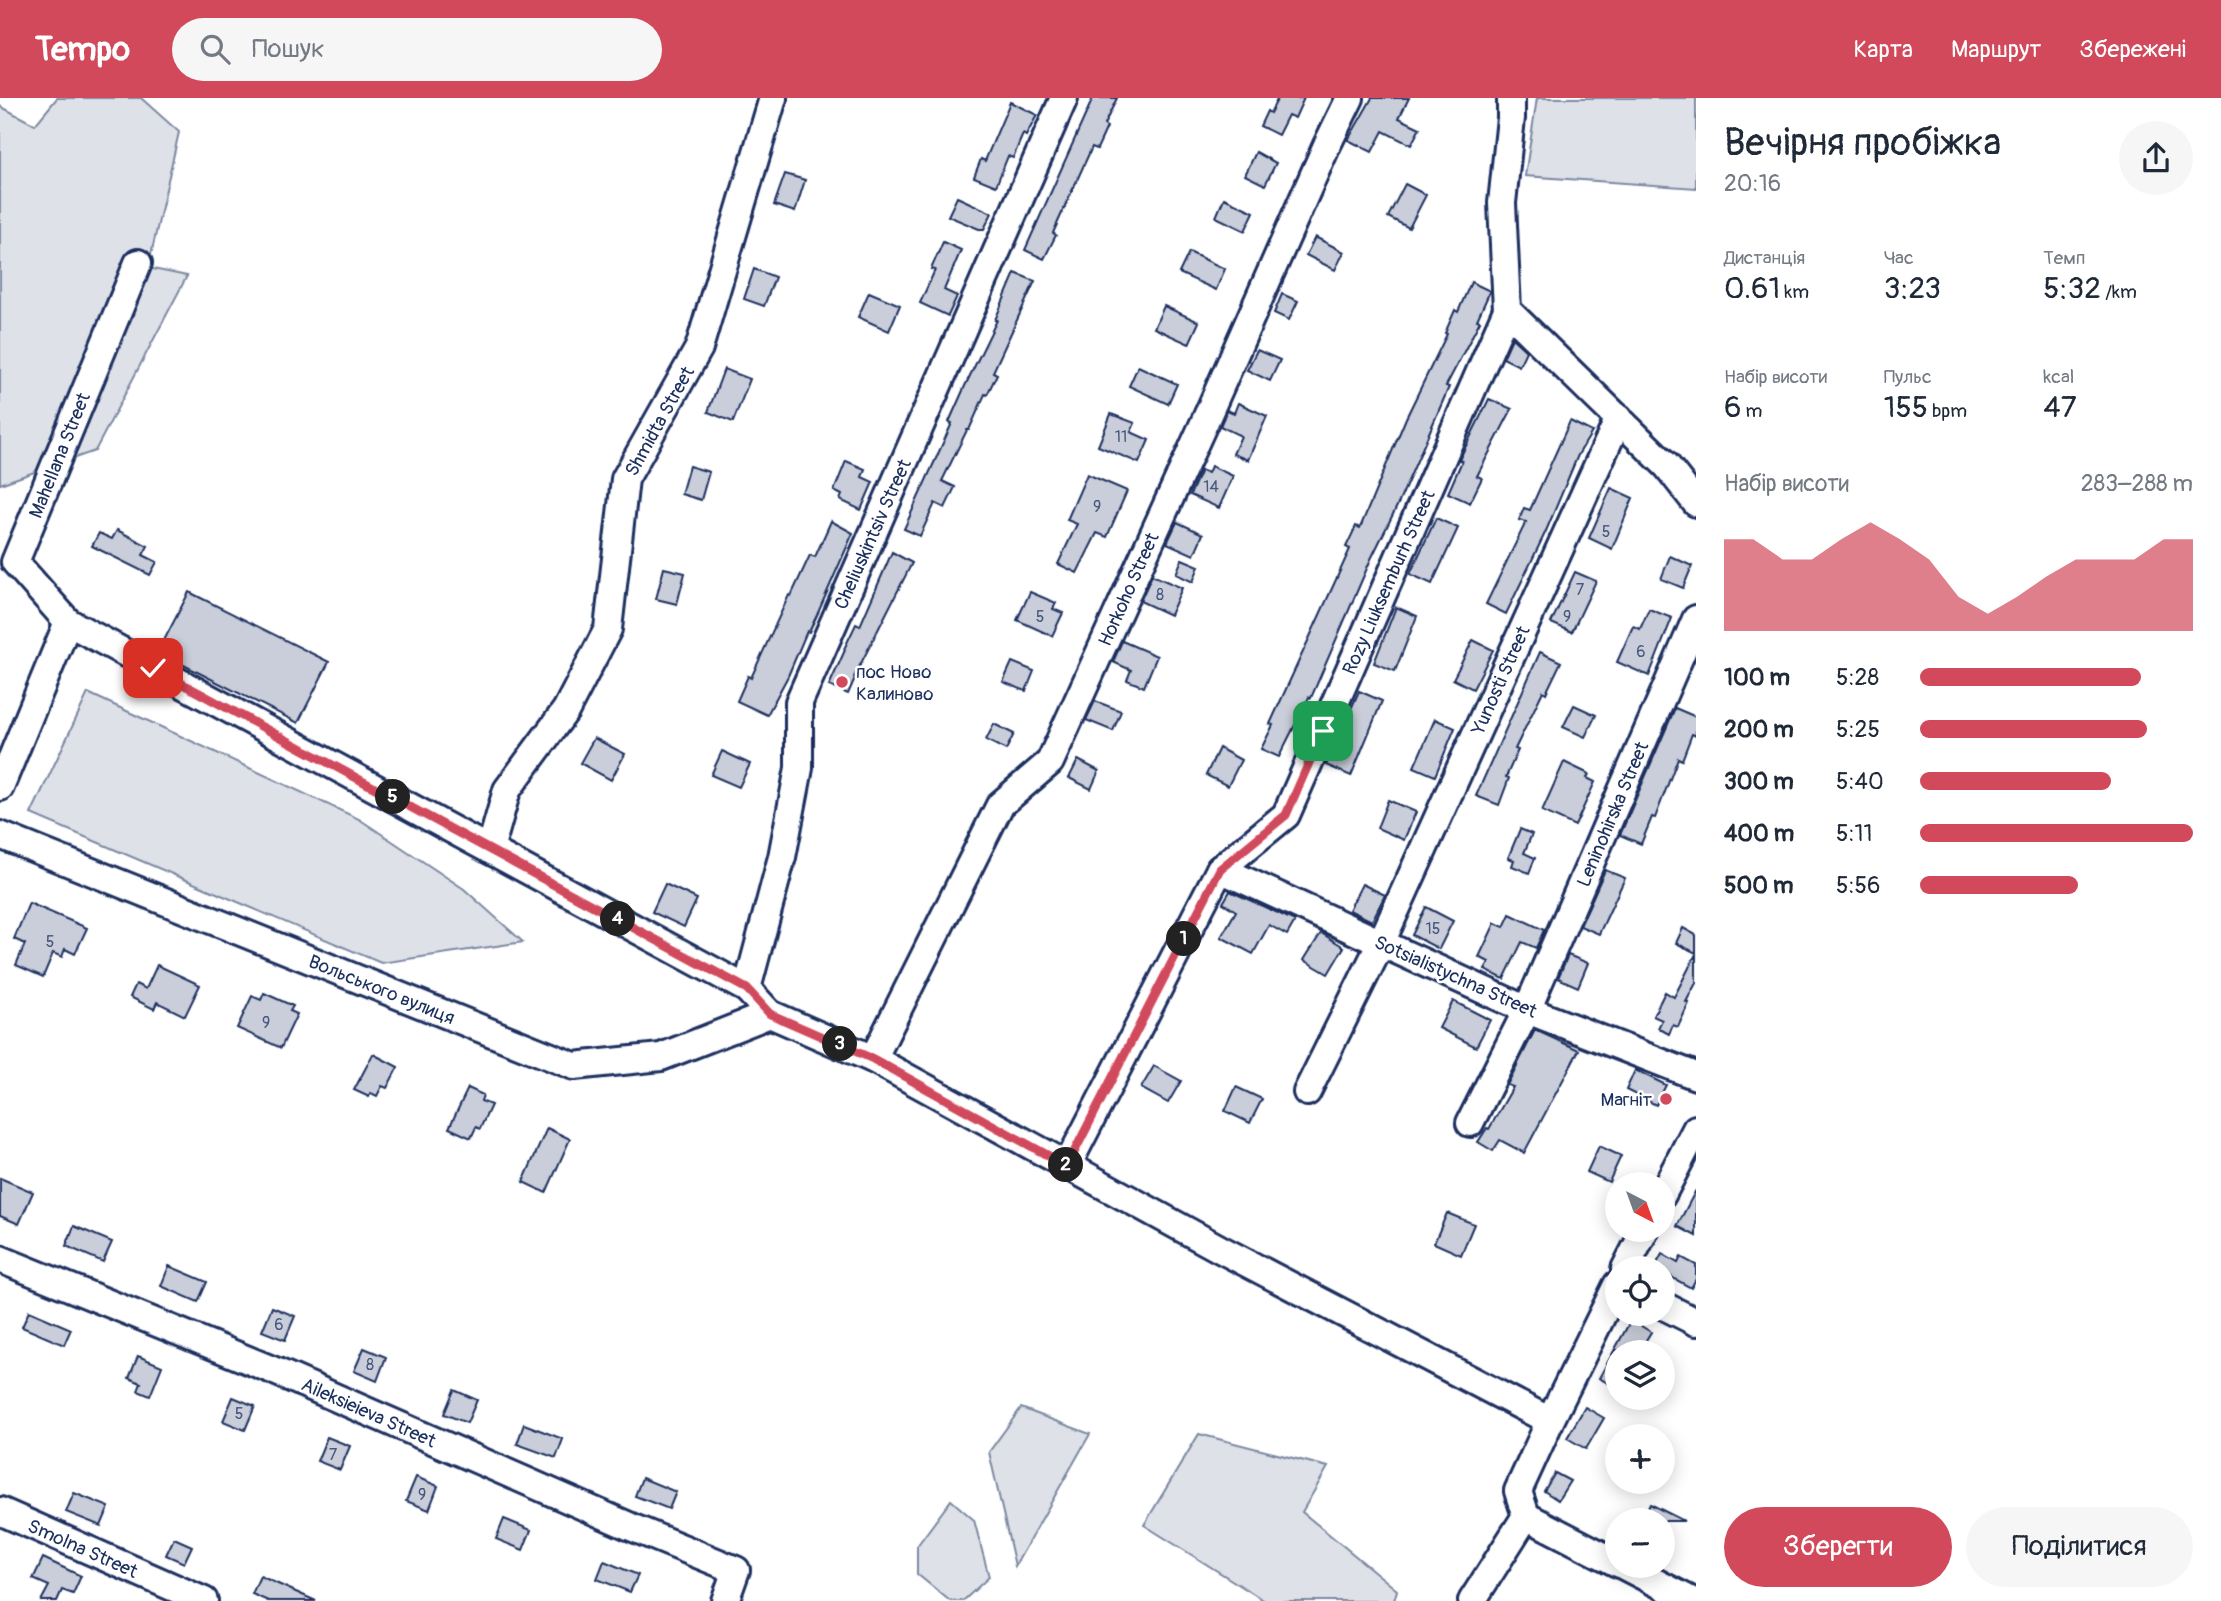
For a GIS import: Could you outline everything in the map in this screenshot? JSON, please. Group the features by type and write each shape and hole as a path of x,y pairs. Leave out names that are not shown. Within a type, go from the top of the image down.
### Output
{"street":[{"name":"Shmidta Street","path":"490,850 507,790 566,710 608,629 625,479 699,348 773,98"},
{"name":"Cheliuskintsiv Street","path":"747,989 782,857 799,768 799,702 1064,98"},
{"name":"Horkoho Street","path":"873,1059 1000,805 1050,762 1350,98"},
{"path":"1511,98 1502,203 1507,310 1667,466 1696,503"},
{"name":"Mahellana Street","path":"68,622 15,562 138,263"},
{"name":"Rozy Liuksemburh Street","path":"1067,1166 1220,869 1286,815 1507,310"},
{"name":"Yunosti Street","path":"1307,1092 1381,943 1619,418"},
{"name":"Leninohirska Street","path":"1470,1123 1527,1010 1696,619"},
{"path":"0,788 68,622 747,989 770,1014 873,1059 1067,1166 1550,1420"},
{"name":"Вольського вулиця","path":"0,835 574,1066 661,1057 770,1014"},
{"name":"Sotsialistychna Street","path":"1220,869 1527,1010 1696,1076"},
{"path":"1674,1172 1696,1129"},
{"name":"Aileksieieva Street","path":"0,1259 275,1370 631,1527 736,1570 725,1601"},
{"path":"1605,1309 1518,1491 1526,1516 1605,1557"},
{"path":"1675,1312 1696,1322"},
{"name":"Smolna Street","path":"0,1511 204,1601"},
{"path":"1472,1601 1526,1516"},
{"path":"1647,1578 1692,1601"}],"shaded area":[{"path":"57,98 141,98 179,132 148,268 187,276 95,451 0,484 0,106 35,125"},
{"path":"1537,98 1696,98 1696,188 1525,176"},
{"path":"88,693 359,819 464,889 523,942 381,963 31,814"},
{"path":"1021,1408 1090,1434 1015,1566 989,1452"},
{"path":"1199,1434 1328,1467 1302,1512 1397,1590 1394,1601 1265,1601 1144,1525"},
{"path":"951,1500 974,1520 989,1577 963,1601 950,1601 917,1574 917,1546"}],"building":[{"path":"1093,98 1117,98 1104,125 1107,127 1097,149 1092,147 1044,259 1025,250"},
{"path":"1278,98 1304,98 1295,118 1288,115 1278,135 1260,126 1267,111 1270,113"},
{"path":"1372,98 1409,98 1399,118 1420,128 1411,145 1383,131 1372,152 1348,140"},
{"path":"1010,102 1037,115 1026,136 1023,134 1013,158 1008,156 996,186 974,177 981,159 985,161"},
{"path":"1256,152 1276,163 1265,185 1245,175"},
{"path":"785,174 805,180 795,212 774,205"},
{"path":"1405,184 1426,195 1409,228 1388,217"},
{"path":"957,197 992,213 984,229 948,216"},
{"path":"1224,198 1254,212 1245,231 1216,217"},
{"path":"1315,237 1344,252 1335,270 1306,255"},
{"path":"943,242 961,250 944,290 957,296 948,316 920,303 935,270 931,269"},
{"path":"1189,252 1225,269 1216,290 1179,273"},
{"path":"754,269 775,277 764,306 744,299"},
{"path":"1015,273 1035,281 993,372 997,374 942,481 955,487 945,508 935,503 920,536 904,529 952,423 949,422 965,386 997,320"},
{"path":"1471,282 1490,291 1477,320 1480,321 1446,386 1449,387 1311,698 1309,697 1279,757 1261,749 1273,725 1270,724 1350,549 1346,547 1356,526 1360,528 1406,418 1447,334 1445,333 1455,310 1458,312"},
{"path":"869,292 900,305 889,331 858,317"},
{"path":"1282,294 1298,301 1289,320 1274,313"},
{"path":"1164,306 1199,322 1189,344 1154,328"},
{"path":"1512,338 1526,351 1519,366 1503,358"},
{"path":"1257,350 1280,360 1270,381 1247,370"},
{"path":"1138,366 1177,384 1168,404 1129,386"},
{"path":"724,369 750,379 733,422 708,412"},
{"path":"1489,399 1512,409 1477,476 1482,478 1470,503 1448,493 1462,461 1459,460"},
{"path":"1238,403 1267,416 1248,460 1233,454 1241,436 1220,426 1227,410 1234,413"},
{"path":"1111,414 1135,423 1131,432 1149,440 1139,463 1098,446"},
{"path":"1570,421 1592,432 1578,455 1546,531 1506,614 1486,604 1526,522 1519,520 1524,508 1530,510"},
{"path":"846,461 865,469 862,477 873,482 861,510 840,500 842,495 834,491"},
{"path":"689,466 709,472 701,500 681,494"},
{"path":"1211,466 1233,476 1219,508 1190,495 1201,470 1208,473"},
{"path":"1087,474 1127,491 1107,537 1097,533 1077,573 1058,564 1077,524 1067,520"},
{"path":"1611,488 1633,498 1612,549 1589,538"},
{"path":"1436,518 1458,528 1432,584 1410,574"},
{"path":"831,521 853,533 809,632 807,631 788,676 767,715 737,701 748,676 751,678 789,595 791,596 810,555 815,557"},
{"path":"1177,522 1203,534 1194,555 1167,543"},
{"path":"117,530 148,546 143,555 157,562 150,575 92,546 99,533 112,539"},
{"path":"892,552 912,563 848,694 829,686 856,624 860,626"},
{"path":"1670,556 1692,566 1683,588 1661,579"},
{"path":"1182,559 1199,566 1193,582 1176,574"},
{"path":"664,568 685,573 677,604 656,599"},
{"path":"1575,572 1596,581 1572,632 1551,623"},
{"path":"1152,575 1182,588 1170,615 1140,601"},
{"path":"189,592 329,662 298,723 158,652"},
{"path":"1030,592 1056,603 1053,609 1063,613 1052,636 1017,620"},
{"path":"1396,607 1417,616 1395,671 1374,663"},
{"path":"1649,609 1672,618 1649,676 1617,662 1633,626 1640,629"},
{"path":"1473,640 1493,650 1473,689 1453,679"},
{"path":"1122,641 1157,656 1144,687 1127,680 1131,670 1113,662"},
{"path":"1540,652 1561,662 1546,693 1543,691 1515,749 1518,750 1506,777 1509,778 1499,805 1476,796"},
{"path":"1012,662 1034,671 1026,691 1003,682"},
{"path":"1359,691 1382,701 1351,776 1326,765"},
{"path":"1095,701 1121,711 1113,731 1086,720"},
{"path":"1574,705 1596,715 1585,737 1563,727"},
{"path":"1675,708 1696,717 1696,736 1692,734 1682,760 1678,758 1655,818 1652,817 1641,844 1620,835"},
{"path":"1435,719 1455,728 1435,776 1414,767"},
{"path":"994,724 1014,734 1006,750 986,740"},
{"path":"594,738 625,754 611,780 580,763"},
{"path":"1219,748 1241,760 1228,786 1206,775"},
{"path":"722,751 750,764 739,787 711,775"},
{"path":"1078,760 1099,771 1091,789 1069,778"},
{"path":"1564,762 1589,774 1587,778 1595,782 1575,826 1542,811"},
{"path":"1388,800 1416,812 1404,840 1377,828"},
{"path":"1520,829 1532,834 1524,853 1535,858 1529,873 1512,866 1514,860 1508,858"},
{"path":"1605,870 1625,878 1599,934 1580,926"},
{"path":"665,884 697,899 684,927 652,912"},
{"path":"1362,884 1385,895 1372,921 1349,910"},
{"path":"1230,891 1295,921 1287,935 1269,925 1253,954 1221,937 1236,911 1223,903"},
{"path":"29,903 87,928 75,954 65,949 62,957 53,953 43,977 16,965 25,944 14,939"},
{"path":"1426,907 1453,921 1439,949 1412,935"},
{"path":"1510,914 1544,930 1536,948 1522,942 1504,979 1485,970 1489,962 1479,957 1495,923 1504,927"},
{"path":"1683,928 1696,935 1696,953 1676,943"},
{"path":"1321,933 1344,947 1328,974 1304,960"},
{"path":"1696,954 1696,983 1678,1027 1673,1025 1669,1034 1658,1028 1662,1020 1653,1016 1665,992 1674,997"},
{"path":"1568,955 1588,963 1578,987 1558,978"},
{"path":"157,965 200,985 185,1016 157,1002 154,1009 130,997 136,984 146,989"},
{"path":"264,993 293,1006 290,1011 297,1014 281,1048 237,1028 252,996 261,1000"},
{"path":"1453,1001 1490,1020 1476,1047 1439,1028"},
{"path":"1535,1030 1579,1050 1524,1153 1500,1140 1493,1151 1478,1142 1487,1128 1489,1129 1513,1087 1507,1085"},
{"path":"373,1054 398,1067 387,1088 382,1086 377,1096 371,1093 369,1097 354,1090"},
{"path":"1154,1066 1181,1081 1168,1103 1141,1088"},
{"path":"1635,1070 1666,1085 1656,1105 1626,1090"},
{"path":"1236,1087 1262,1099 1250,1123 1225,1111"},
{"path":"468,1088 483,1095 481,1101 491,1105 480,1129 476,1127 471,1138 449,1128"},
{"path":"547,1128 570,1139 546,1193 523,1182"},
{"path":"1599,1146 1621,1156 1614,1172 1605,1172 1605,1180 1587,1172"},
{"path":"0,1178 33,1192 19,1224 0,1216"},
{"path":"1696,1190 1696,1236 1677,1226"},
{"path":"1447,1213 1474,1224 1461,1255 1434,1243"},
{"path":"74,1226 112,1242 103,1262 66,1246"},
{"path":"1681,1257 1696,1265 1696,1279 1691,1288 1675,1279 1675,1261 1678,1263"},
{"path":"169,1266 207,1282 198,1302 161,1286"},
{"path":"272,1307 295,1316 285,1340 262,1331"},
{"path":"29,1311 71,1329 64,1345 22,1327"},
{"path":"1628,1326 1641,1326 1651,1332 1646,1340 1620,1340"},
{"path":"364,1348 386,1357 377,1381 354,1371"},
{"path":"138,1356 162,1366 150,1396 138,1391 141,1383 129,1378"},
{"path":"1605,1367 1605,1381 1599,1378"},
{"path":"454,1390 477,1400 467,1423 444,1414"},
{"path":"233,1397 255,1406 245,1430 223,1421"},
{"path":"1585,1407 1604,1418 1586,1449 1567,1438"},
{"path":"524,1424 563,1439 556,1458 517,1444"},
{"path":"327,1437 350,1446 340,1470 317,1461"},
{"path":"1555,1473 1570,1481 1558,1500 1544,1491"},
{"path":"416,1477 438,1486 429,1510 406,1501"},
{"path":"642,1478 676,1492 669,1509 635,1496"},
{"path":"74,1493 109,1507 101,1526 66,1512"},
{"path":"504,1519 531,1530 523,1550 496,1539"},
{"path":"174,1538 192,1546 184,1563 166,1555"},
{"path":"43,1558 81,1576 73,1594 62,1590 57,1601 41,1601 49,1586 33,1579"},
{"path":"604,1561 638,1575 630,1592 597,1579"},
{"path":"260,1576 316,1601 268,1601 252,1594"}],"place":[{"name":"пос Ново Калиново","path":"842,682"},
{"name":"Магніт","path":"1666,1099"}],"route":[{"path":"153,668 747,989 770,1014 873,1059 1067,1166 1220,869 1286,815 1323,731"}]}
